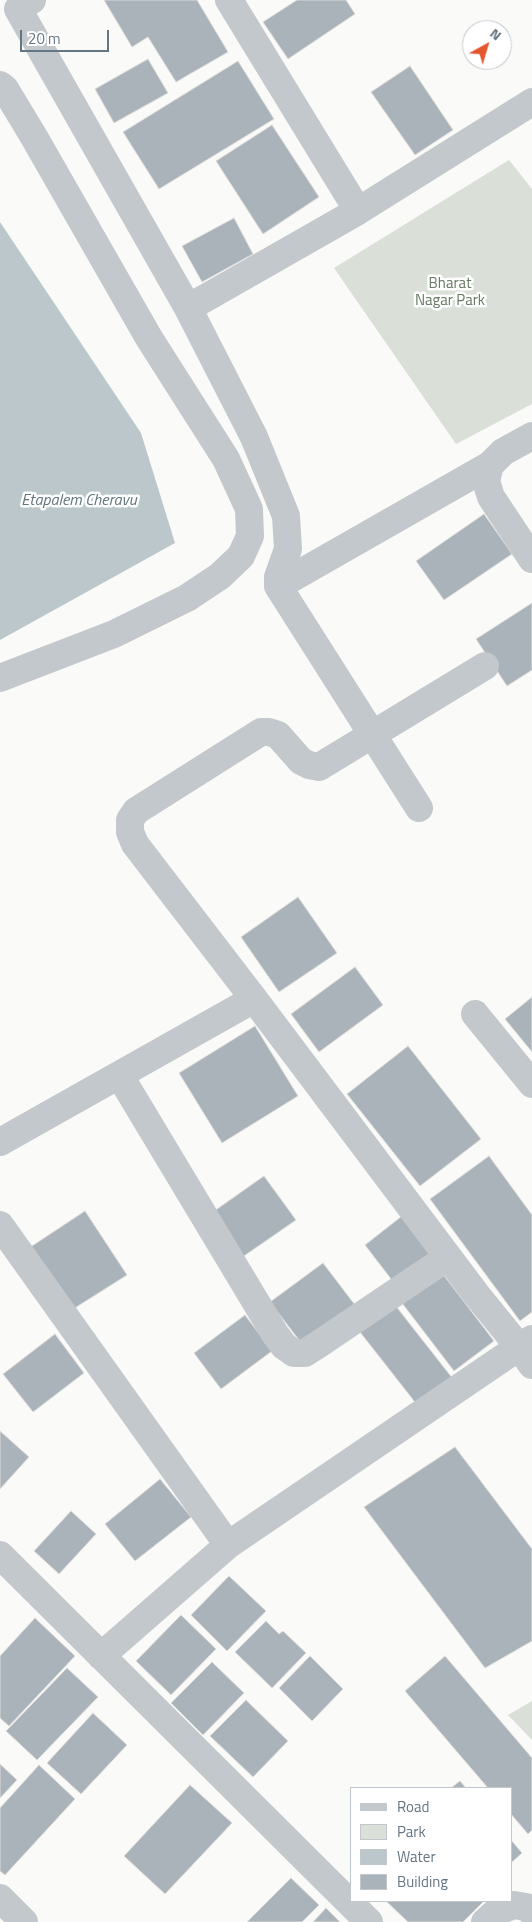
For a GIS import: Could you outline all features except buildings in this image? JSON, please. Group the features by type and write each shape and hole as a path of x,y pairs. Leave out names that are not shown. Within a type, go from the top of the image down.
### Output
{"street":[{"path":"229,0 358,211"},
{"path":"21,3 188,308 254,436 286,516 288,549 278,577 278,586 419,808"},
{"path":"0,85 34,137 149,338 226,459 249,509 250,536 241,556 220,576 187,598 114,634 0,678"},
{"path":"188,308 358,211 532,102"},
{"path":"278,586 490,465 503,452 532,436"},
{"path":"490,465 486,481 491,496 532,559"},
{"path":"101,1656 228,1545 528,1350 448,1257 254,999 134,844 130,832 130,820 136,811 261,732 278,735 301,761 309,766 319,767 484,666"},
{"path":"0,1142 254,999"},
{"path":"475,1014 532,1084"},
{"path":"120,1076 275,1334 284,1346 294,1353 305,1353 448,1257"},
{"path":"0,1225 228,1545"},
{"path":"0,1555 369,1922"},
{"path":"0,1898 24,1922"},
{"path":"485,1922 496,1912 514,1905 526,1907 532,1912"}],"green space":[{"name":"Bharat Nagar Park","path":"509,160 532,189 532,404 456,444 334,268"},
{"path":"532,1701 532,1740 508,1715"}],"water":[{"name":"Etapalem Cheravu","path":"0,222 141,433 175,543 0,640"}]}
